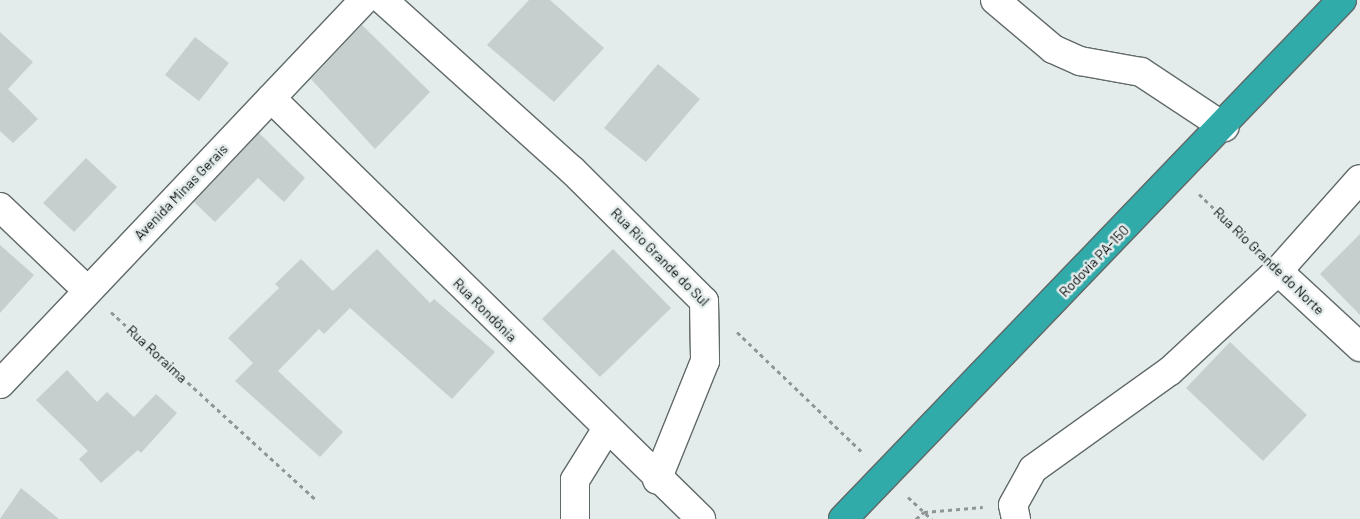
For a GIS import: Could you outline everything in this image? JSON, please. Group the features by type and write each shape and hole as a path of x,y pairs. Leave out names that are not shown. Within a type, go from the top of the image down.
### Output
{"highway":[{"name":"Rodovia PA-150","path":"844,519 1224,127 1342,0"}],"street":[{"name":"Avenida Minas Gerais","path":"0,384 87,290 364,0"},
{"name":"Rua Rio Grande do Sul","path":"383,0 572,170 704,301"},
{"path":"995,0 1052,50 1080,61 1141,72 1224,127"},
{"name":"Rua Rondônia","path":"271,98 657,480 701,519"},
{"path":"1015,512 1033,469 1170,372 1278,271 1360,179"},
{"path":"0,207 87,290"},
{"name":"Rua Rio Grande do Norte","path":"1278,271 1360,347"},
{"path":"657,480 705,361 704,301"},
{"path":"574,519 575,480 606,430"}],"path":[{"name":"Rua Rio Grande do Norte","path":"1178,174 1278,271"},
{"name":"Rua Roraima","path":"87,290 315,499"},
{"name":"Rua Rio Grande do Sul","path":"704,301 932,519"},
{"path":"916,519 924,512 1015,512"}],"building":[{"path":"529,0 550,0 604,48 554,102 487,45"},
{"path":"362,25 430,92 375,149 311,79"},
{"path":"0,32 33,62 8,89 38,119 13,143 0,131"},
{"path":"195,37 229,63 199,101 165,75"},
{"path":"658,64 700,99 646,162 604,128"},
{"path":"259,133 305,178 284,202 258,178 215,222 194,202"},
{"path":"86,158 117,187 74,232 43,203"},
{"path":"1360,234 1360,315 1320,274"},
{"path":"0,245 34,275 0,313"},
{"path":"377,249 430,303 434,299 495,352 452,399 350,308 324,334 319,329 278,371 343,432 320,457 235,381 253,363 228,338 279,288 275,284 301,259 333,291"},
{"path":"613,249 671,308 600,377 542,319"},
{"path":"1230,342 1307,415 1263,461 1186,388"},
{"path":"67,370 97,402 107,392 134,417 156,394 177,413 141,453 138,450 101,483 79,459 88,451 36,400"},
{"path":"21,488 59,519 0,519"}]}
